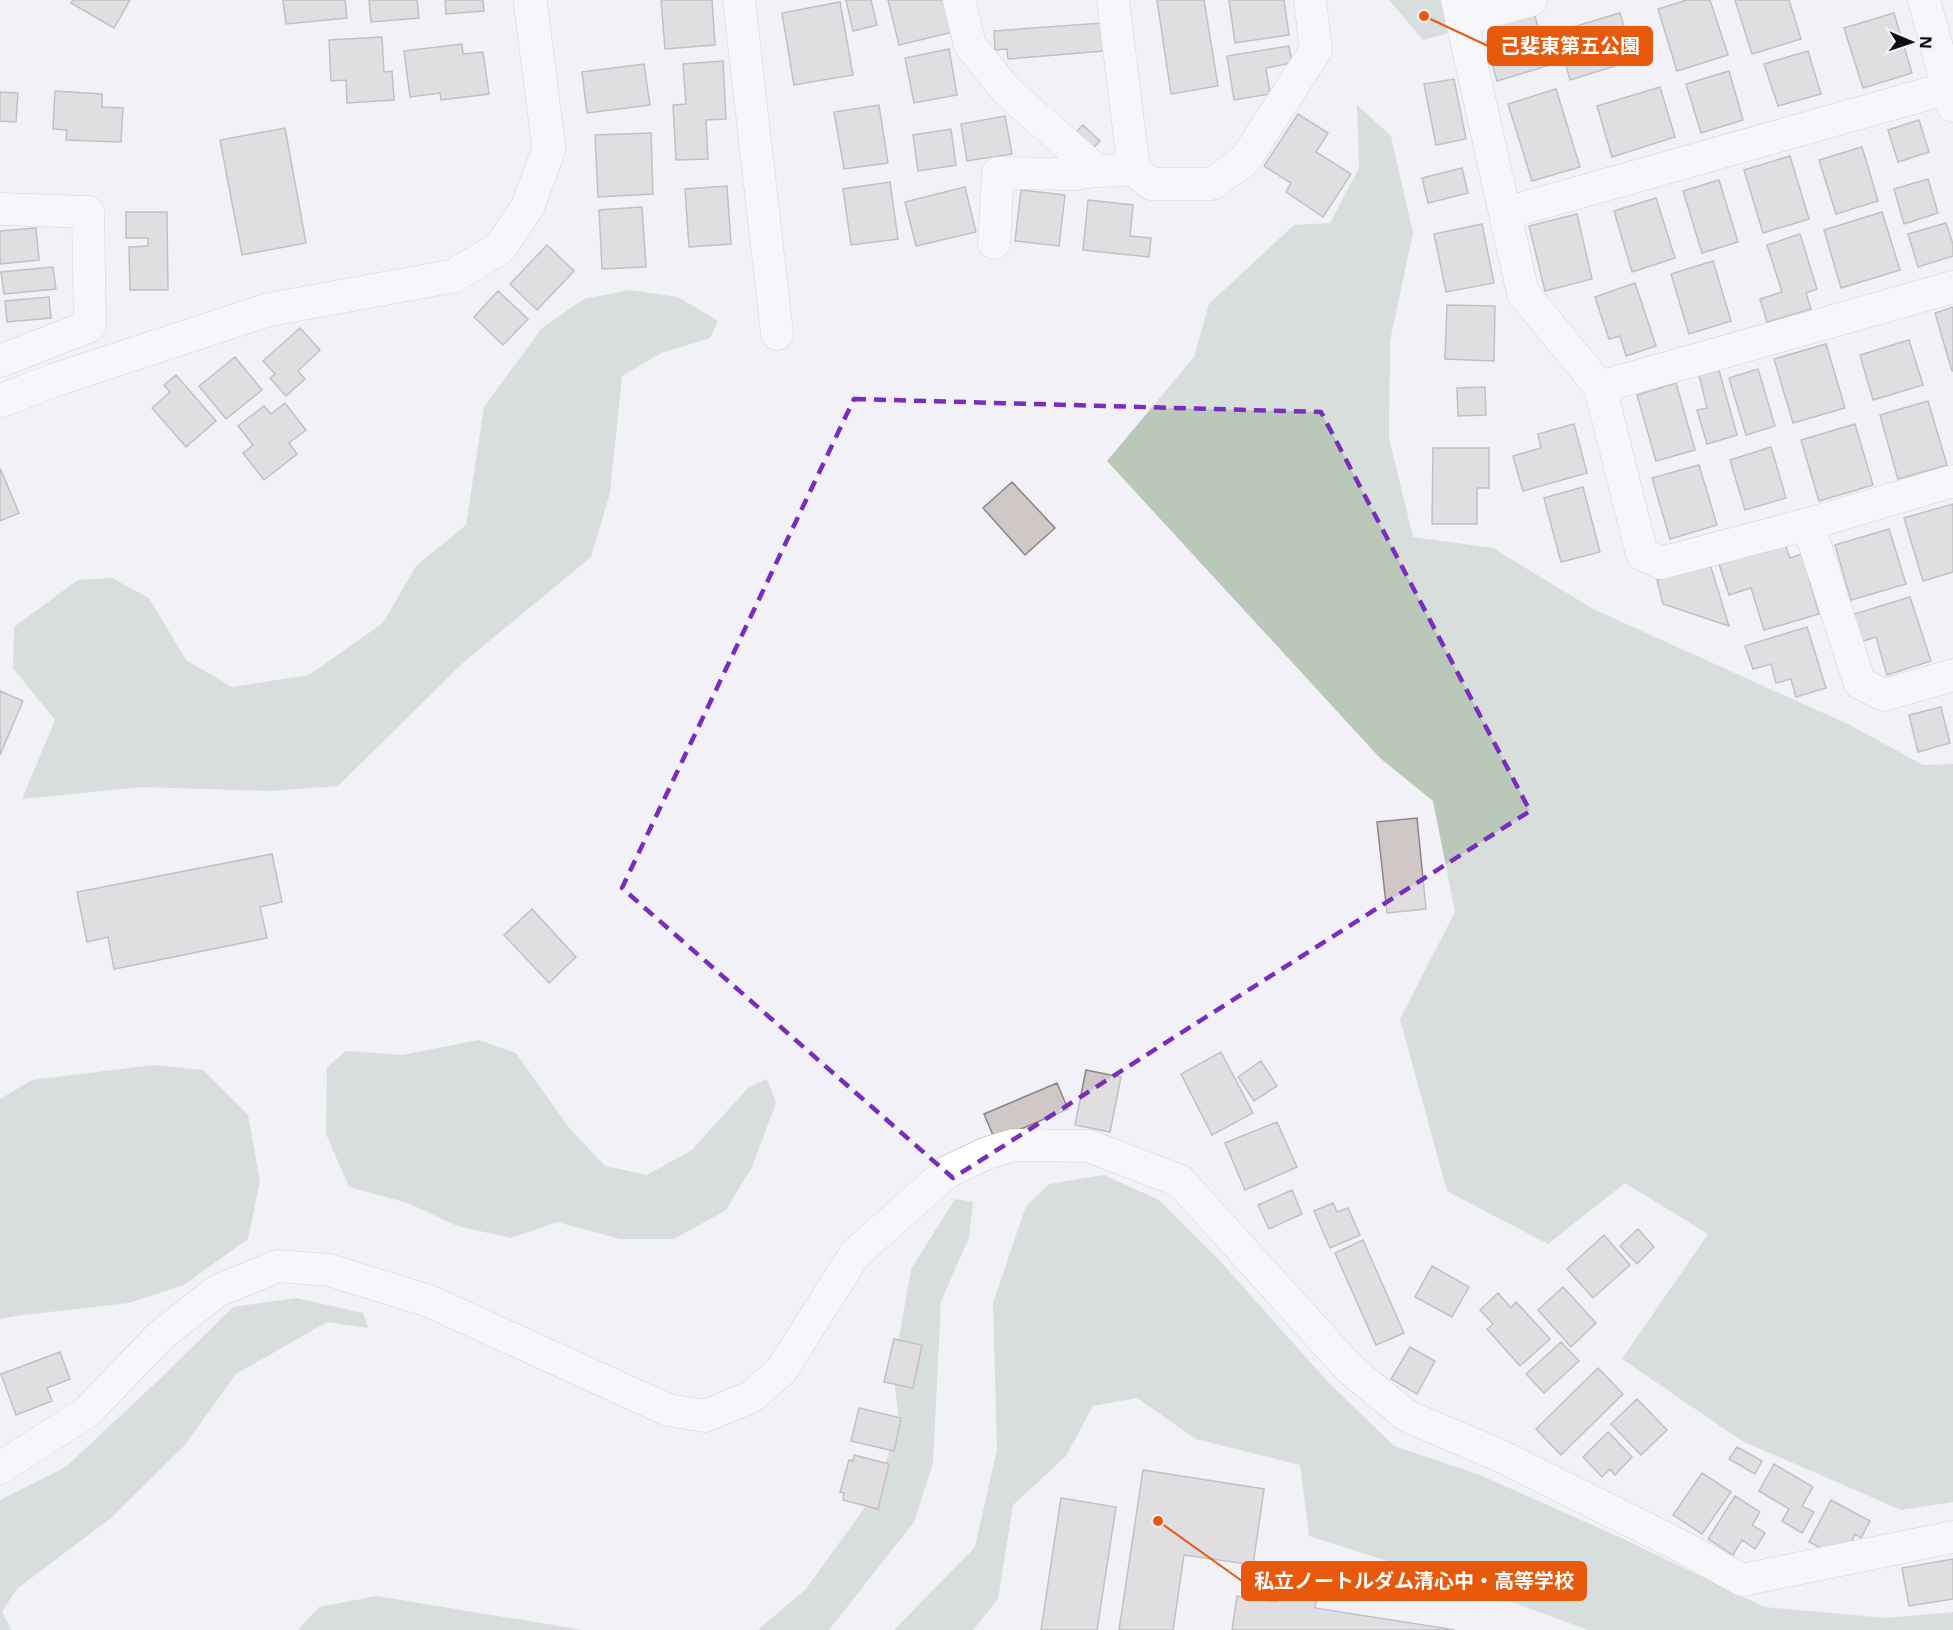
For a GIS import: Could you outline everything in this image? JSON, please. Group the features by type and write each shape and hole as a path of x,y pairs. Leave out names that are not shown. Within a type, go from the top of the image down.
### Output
{"street":[{"path":"0,401 52,381 267,310 453,276 500,248 528,206 549,149 530,0"},
{"path":"739,0 777,333"},
{"path":"959,0 970,45 1007,91 1097,171"},
{"path":"1113,0 1134,170"},
{"path":"994,243 998,173 1075,174 1134,170 1151,184 1212,184 1245,160 1317,50 1310,0"},
{"path":"1531,0 1459,10 1523,293 1600,387 1642,554 1661,563 1808,524 1953,481"},
{"path":"1506,213 1950,97 1924,0"},
{"path":"0,209 88,212 90,326 0,361"},
{"path":"1600,387 1953,287"},
{"path":"1808,524 1860,682 1884,695 1953,675"},
{"path":"0,1468 87,1412 160,1336 217,1291 278,1266 329,1270 429,1301 668,1410 705,1416 751,1397 781,1371 855,1254 947,1172 987,1153 1013,1145 1089,1146 1180,1181 1350,1369 1407,1416 1501,1456 1681,1546 1742,1580 1953,1537"}],"highlighted area":[{"path":"854,399 1321,412 1530,811 953,1178 622,888"}],"green space":[{"path":"1389,0 1442,0 1449,33 1423,40"},
{"path":"1357,105 1391,136 1413,233 1390,341 1389,438 1413,537 1493,548 1593,609 1850,725 1923,765 1953,764 1953,1502 1901,1510 1742,1441 1622,1359 1708,1234 1625,1183 1548,1244 1447,1191 1400,1019 1455,912 1433,801 1380,758 1107,461 1194,357 1209,304 1294,225 1330,223 1359,168"},
{"path":"629,290 678,297 718,321 710,338 661,353 622,376 610,493 591,557 465,661 338,786 271,791 141,787 22,799 55,720 13,668 14,627 78,580 112,578 149,598 186,660 232,687 309,675 383,623 416,566 466,525 484,407 542,328 584,299"},
{"path":"479,1040 516,1053 570,1129 605,1166 647,1175 692,1150 748,1088 767,1079 776,1103 752,1167 726,1210 674,1239 620,1239 557,1222 511,1238 457,1226 408,1203 349,1187 326,1134 327,1067 346,1051 402,1055"},
{"path":"153,1065 203,1070 248,1115 260,1181 248,1239 184,1285 129,1303 0,1319 0,1099 32,1080"},
{"path":"1104,1175 1159,1200 1221,1262 1328,1382 1394,1446 1480,1475 1628,1541 1764,1607 1886,1618 1953,1612 1953,1630 1588,1630 1482,1591 1309,1536 1300,1465 1196,1439 1137,1398 1093,1406 1066,1456 1013,1505 998,1599 973,1630 894,1630 975,1547 997,1449 993,1303 1026,1206 1049,1184"},
{"path":"955,1199 973,1202 969,1238 941,1301 933,1463 914,1522 829,1630 758,1630 806,1589 878,1489 899,1417 893,1374 911,1269"},
{"path":"296,1298 363,1313 368,1328 327,1322 236,1374 184,1446 111,1518 18,1588 2,1611 11,1630 0,1630 0,1500 66,1467 233,1307"},
{"path":"377,1596 583,1630 298,1630 319,1607"}],"building":[{"path":"73,0 130,0 114,28 71,3"},
{"path":"283,0 345,0 347,18 286,24"},
{"path":"369,0 417,0 419,18 371,22"},
{"path":"445,0 483,0 484,11 446,14"},
{"path":"661,0 712,0 715,45 665,49"},
{"path":"846,0 871,0 877,25 853,31"},
{"path":"888,0 946,0 953,32 899,45"},
{"path":"1157,0 1204,0 1218,86 1171,94"},
{"path":"1229,0 1284,0 1289,35 1235,43"},
{"path":"1687,0 1710,0 1728,55 1677,71 1658,9"},
{"path":"1735,0 1789,0 1801,39 1752,54"},
{"path":"840,2 853,75 794,85 782,13"},
{"path":"1534,13 1550,65 1497,81 1486,42 1494,26"},
{"path":"1620,13 1634,60 1570,80 1556,32"},
{"path":"1894,13 1912,73 1863,88 1844,28"},
{"path":"1102,23 1104,51 1008,59 1007,49 995,50 994,31"},
{"path":"382,37 384,72 392,71 394,100 347,103 346,80 331,81 329,40"},
{"path":"462,44 463,54 483,52 489,94 441,100 440,93 410,97 404,51"},
{"path":"1289,46 1292,63 1266,68 1270,94 1234,100 1227,56"},
{"path":"949,49 957,95 914,103 905,58"},
{"path":"1808,51 1821,94 1778,106 1764,64"},
{"path":"723,61 726,119 706,120 708,159 676,160 673,105 686,104 683,64"},
{"path":"644,64 650,105 587,113 582,72"},
{"path":"1729,71 1743,120 1701,133 1686,84"},
{"path":"1454,79 1466,139 1436,145 1424,84"},
{"path":"1660,87 1675,137 1612,157 1597,106"},
{"path":"1556,89 1580,167 1532,181 1508,104"},
{"path":"55,91 102,94 102,107 123,108 121,142 66,140 67,130 53,129"},
{"path":"0,92 18,93 16,122 0,121"},
{"path":"879,105 888,163 844,169 834,112"},
{"path":"1298,114 1328,133 1316,152 1351,174 1323,217 1286,192 1291,183 1264,166"},
{"path":"1005,116 1012,154 967,161 961,124"},
{"path":"1919,120 1929,152 1898,162 1888,130"},
{"path":"1083,125 1100,141 1093,148 1076,132"},
{"path":"285,128 306,243 242,255 220,140"},
{"path":"951,129 956,165 918,171 913,135"},
{"path":"651,133 653,194 598,197 595,135"},
{"path":"1862,147 1878,201 1836,214 1819,160"},
{"path":"1790,156 1809,219 1763,233 1744,170"},
{"path":"1462,168 1468,193 1428,203 1422,178"},
{"path":"1928,179 1938,213 1904,224 1894,189"},
{"path":"1719,180 1738,242 1702,253 1683,191"},
{"path":"890,182 898,239 851,245 843,189"},
{"path":"727,186 731,244 689,247 685,189"},
{"path":"965,187 976,232 916,246 905,202"},
{"path":"1021,190 1065,195 1059,246 1015,241"},
{"path":"1656,198 1675,258 1632,272 1614,211"},
{"path":"1088,200 1133,205 1130,236 1151,238 1149,257 1083,250"},
{"path":"642,207 646,267 602,269 599,210"},
{"path":"126,212 167,212 168,290 130,290 129,247 148,246 148,238 126,238"},
{"path":"1882,212 1900,270 1841,288 1824,230"},
{"path":"1577,214 1592,279 1545,291 1529,226"},
{"path":"1946,223 1953,244 1953,256 1918,267 1908,234"},
{"path":"1482,224 1494,283 1446,292 1434,234"},
{"path":"36,228 39,260 0,264 0,231"},
{"path":"1800,234 1817,289 1806,293 1811,309 1767,322 1760,299 1782,292 1767,245"},
{"path":"547,245 574,271 537,310 510,284"},
{"path":"1713,261 1731,321 1689,334 1671,274"},
{"path":"53,267 56,289 4,294 1,272"},
{"path":"1635,283 1656,346 1626,356 1620,336 1609,339 1595,297"},
{"path":"498,291 528,319 503,345 474,317"},
{"path":"49,297 51,318 7,322 5,301"},
{"path":"1447,305 1495,306 1494,361 1445,359"},
{"path":"1953,307 1953,371 1952,371 1935,313"},
{"path":"300,328 320,350 298,371 305,379 286,396 270,378 275,374 263,361"},
{"path":"1909,340 1923,385 1873,400 1860,355"},
{"path":"1826,344 1845,408 1793,423 1774,359"},
{"path":"235,357 262,390 226,419 199,386"},
{"path":"1758,369 1775,426 1746,435 1729,378"},
{"path":"1719,370 1737,435 1707,444 1697,410 1707,408 1699,375"},
{"path":"176,375 216,421 186,447 152,408 170,392 164,385"},
{"path":"1676,383 1695,450 1656,461 1637,395"},
{"path":"1485,387 1486,415 1458,416 1457,388"},
{"path":"1928,401 1947,465 1898,479 1880,415"},
{"path":"285,403 306,430 289,443 297,454 264,480 243,453 253,445 238,426 264,406 271,414"},
{"path":"1574,424 1587,473 1523,491 1513,456 1541,448 1538,434"},
{"path":"1855,424 1873,485 1819,501 1801,440"},
{"path":"1771,447 1786,498 1745,510 1730,460"},
{"path":"1433,448 1489,448 1489,488 1477,488 1477,524 1432,524"},
{"path":"1699,465 1717,525 1670,539 1652,478"},
{"path":"0,468 19,513 0,521"},
{"path":"1012,482 1055,528 1025,555 983,508"},
{"path":"1583,487 1600,552 1561,562 1544,498"},
{"path":"1953,504 1953,572 1923,581 1904,518"},
{"path":"1889,529 1906,584 1851,600 1835,545"},
{"path":"1785,544 1790,558 1802,554 1819,614 1764,630 1751,588 1729,595 1719,564"},
{"path":"1710,564 1729,626 1663,604 1657,580"},
{"path":"1910,597 1931,661 1887,675 1876,637 1857,643 1848,616"},
{"path":"1807,627 1826,688 1796,697 1791,679 1776,683 1771,664 1753,669 1745,646"},
{"path":"0,691 23,701 0,755"},
{"path":"1941,707 1950,743 1918,752 1909,715"},
{"path":"1417,818 1426,909 1387,913 1377,822"},
{"path":"272,854 282,902 260,907 267,938 114,969 108,937 87,942 77,892"},
{"path":"532,909 576,957 549,983 504,935"},
{"path":"1221,1052 1253,1113 1212,1135 1181,1074"},
{"path":"1261,1061 1277,1086 1254,1101 1238,1077"},
{"path":"1086,1070 1121,1077 1110,1132 1075,1125"},
{"path":"1057,1083 1068,1109 995,1140 984,1114"},
{"path":"1277,1122 1297,1167 1245,1190 1225,1143"},
{"path":"1292,1190 1302,1214 1269,1229 1258,1205"},
{"path":"1333,1203 1337,1212 1348,1208 1360,1235 1330,1248 1314,1211"},
{"path":"1638,1229 1654,1247 1637,1264 1620,1246"},
{"path":"1604,1235 1630,1265 1593,1298 1567,1269"},
{"path":"1363,1240 1404,1333 1376,1345 1335,1253"},
{"path":"1432,1266 1469,1287 1452,1317 1415,1297"},
{"path":"1563,1287 1596,1323 1571,1347 1538,1310"},
{"path":"1498,1293 1511,1308 1516,1302 1550,1339 1520,1366 1487,1329 1493,1324 1480,1310"},
{"path":"894,1339 922,1345 913,1388 884,1382"},
{"path":"1561,1342 1579,1361 1544,1393 1526,1374"},
{"path":"1410,1347 1435,1361 1417,1394 1391,1379"},
{"path":"60,1352 70,1379 47,1388 52,1401 16,1415 1,1374"},
{"path":"1598,1368 1623,1394 1561,1455 1536,1429"},
{"path":"1637,1399 1667,1430 1641,1455 1611,1424"},
{"path":"859,1408 901,1418 894,1451 851,1441"},
{"path":"1608,1432 1632,1457 1615,1475 1610,1469 1602,1477 1583,1457"},
{"path":"1737,1447 1762,1461 1755,1474 1729,1459"},
{"path":"854,1455 889,1464 878,1509 843,1500 844,1493 840,1492 849,1460 853,1461"},
{"path":"1774,1464 1813,1487 1802,1506 1814,1512 1802,1533 1782,1521 1789,1509 1759,1491"},
{"path":"1143,1470 1264,1489 1253,1565 1184,1555 1173,1630 1119,1630"},
{"path":"1702,1473 1731,1492 1702,1534 1673,1515"},
{"path":"1735,1496 1760,1512 1752,1525 1765,1533 1755,1549 1742,1540 1733,1555 1708,1539"},
{"path":"1061,1498 1116,1507 1097,1630 1041,1630"},
{"path":"1831,1500 1870,1521 1861,1538 1855,1534 1848,1550 1837,1544 1832,1554 1809,1542"},
{"path":"1953,1559 1953,1599 1909,1606 1902,1568"},
{"path":"1280,1585 1318,1590 1315,1608 1455,1630 1232,1630 1237,1596 1277,1602"}],"place":[{"name":"己斐東第五公園","path":"1424,16"},
{"name":"私立ノートルダム清心中・高等学校","path":"1158,1521"}]}
